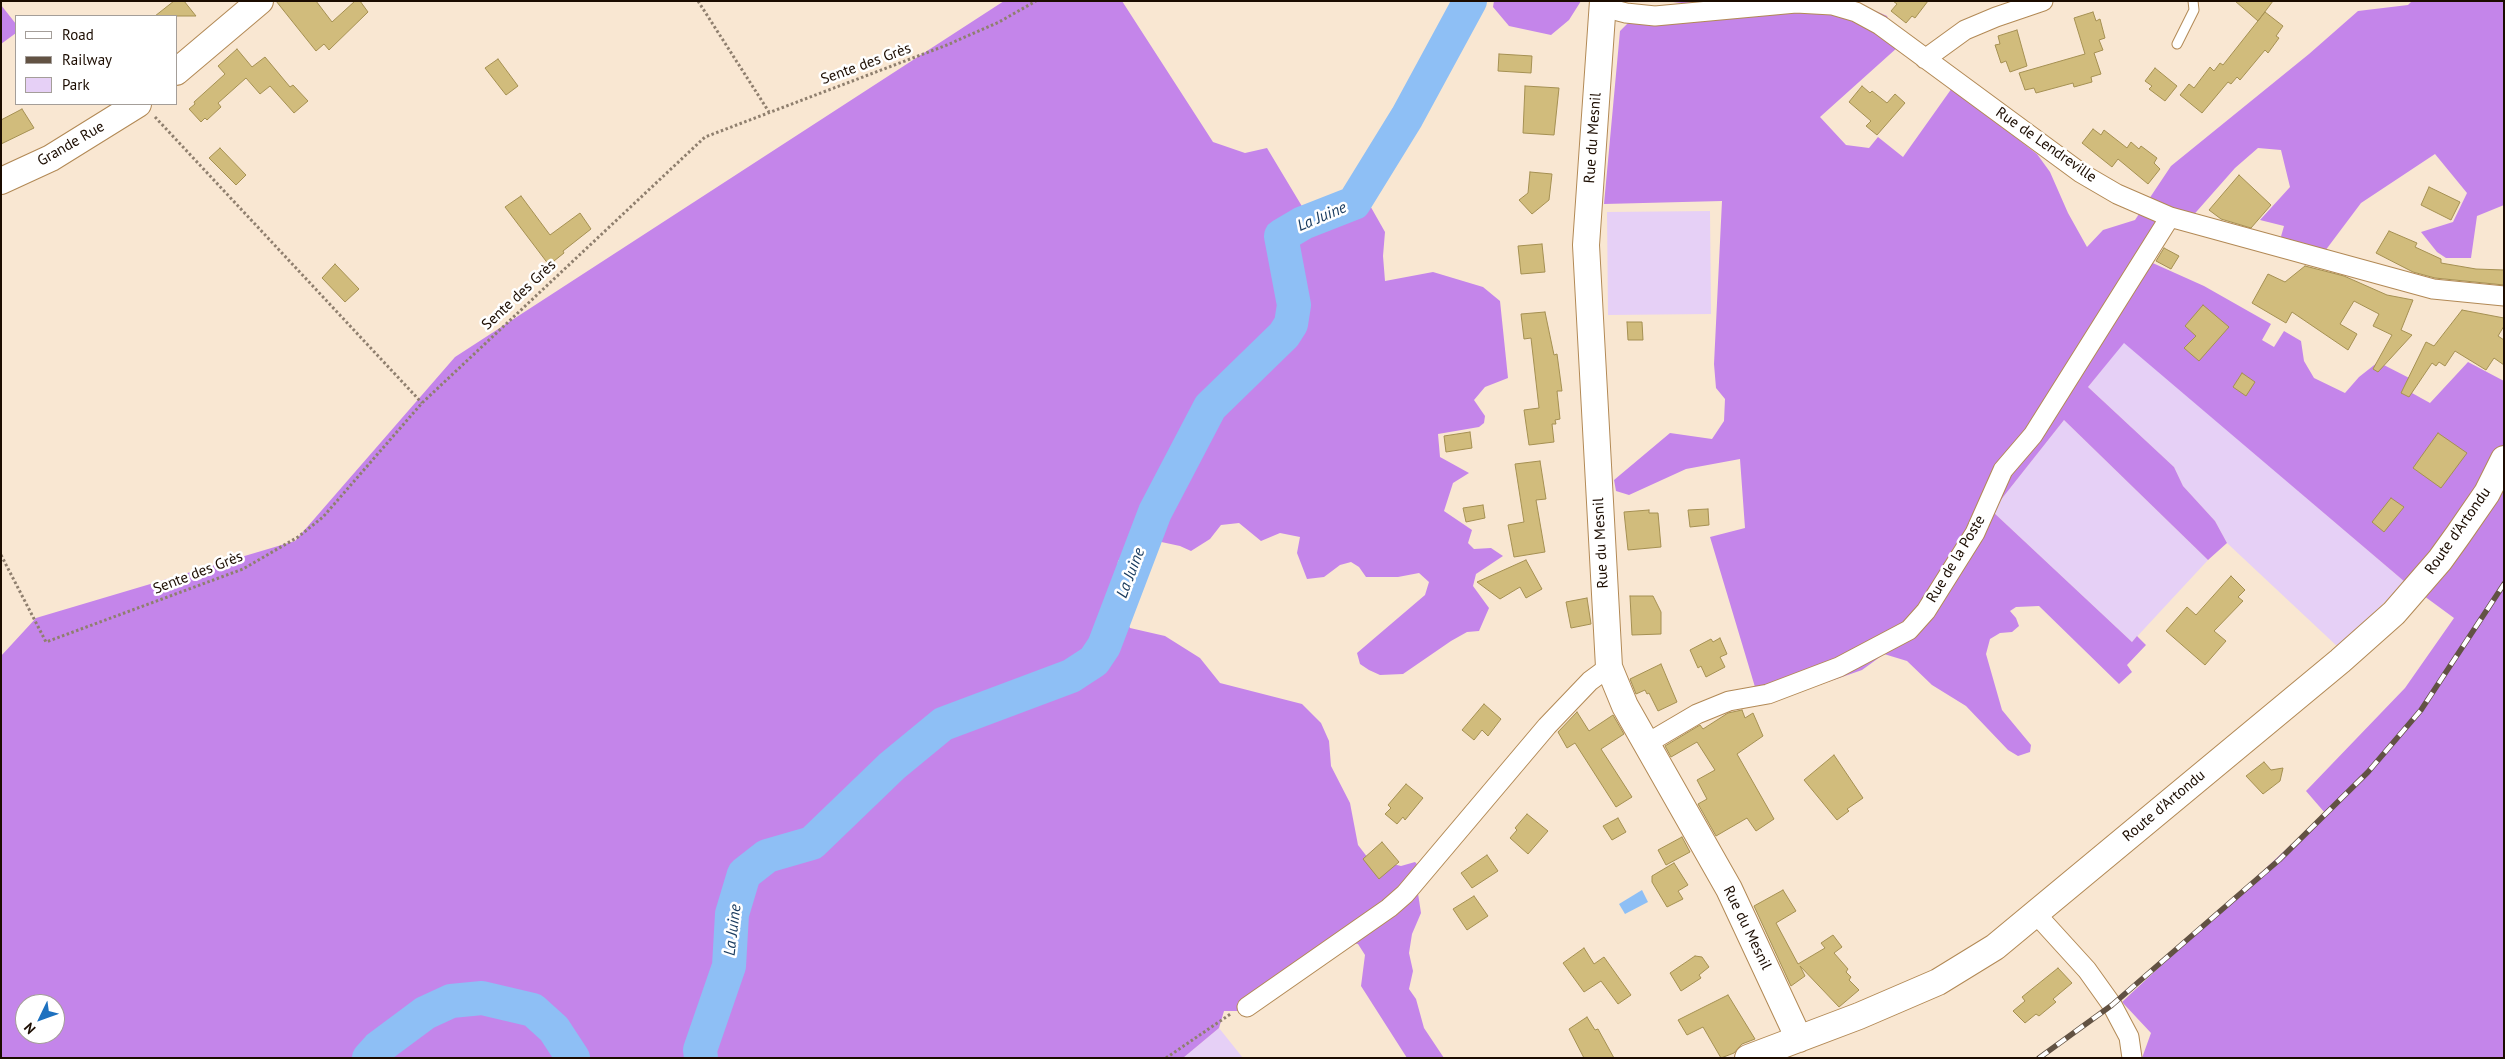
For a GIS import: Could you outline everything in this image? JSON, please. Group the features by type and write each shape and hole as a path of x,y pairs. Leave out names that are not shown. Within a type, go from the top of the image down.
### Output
{"street":[{"path":"178,70 260,1"},
{"path":"1925,59 1965,30 2043,1"},
{"name":"Rue de Lendreville","path":"1603,4 1626,14 1655,16 1796,3 1832,5 1856,12 1880,25 2081,173 2117,194 2170,218 2433,289 2504,296"},
{"name":"Rue du Mesnil","path":"1603,4 1586,244 1608,667 1625,706 1729,889 1799,1039"},
{"name":"Grande Rue","path":"1,181 51,158 144,107"},
{"name":"Rue de la Poste","path":"1646,744 1697,714 1729,702 1768,694 1839,667 1909,630 1926,611 1976,533 2003,470 2033,435 2170,218"},
{"name":"Route d'Artondu","path":"1748,1058 1859,1016 1959,971 1995,947 2394,612 2440,560 2458,535 2487,493 2504,459"},
{"path":"1247,1008 1389,908 1405,894 1547,726 1590,681 1608,667"},
{"path":"2036,914 2087,970 2112,1005 2129,1037 2132,1058"}],"lane":[{"path":"2177,44 2194,10 2193,1"}],"path":[{"path":"698,1 769,112"},
{"name":"Sente des Grès","path":"1,555 46,642 243,569 298,537 323,517 422,403 691,148 705,137 946,46 999,22 1036,1"},
{"path":"144,107 422,403"},
{"path":"1166,1058 1237,1010 1247,1008"}],"green space":[{"path":"1710,211 1711,314 1608,315 1607,212"},
{"path":"2124,342 2405,582 2339,648 2227,543 2215,521 2183,486 2174,467 2088,387"},
{"path":"2064,420 2208,560 2132,642 1992,511"},
{"path":"1219,1028 1243,1058 1183,1058"}],"shaded area":[{"path":"1004,1 1122,1 1213,142 1245,153 1267,148 1306,213 1320,203 1346,194 1368,202 1385,232 1383,256 1385,281 1433,272 1483,287 1500,301 1508,378 1485,387 1474,400 1485,416 1484,423 1479,427 1438,434 1440,457 1469,473 1453,483 1444,511 1472,530 1468,543 1474,549 1491,548 1503,556 1476,574 1473,586 1489,608 1479,631 1467,632 1451,641 1403,674 1380,675 1360,664 1357,653 1425,595 1429,582 1419,573 1398,577 1366,577 1359,567 1351,562 1340,565 1324,577 1307,579 1297,553 1300,537 1280,533 1261,541 1239,523 1221,525 1210,539 1191,551 1180,546 1138,537 1118,561 1115,594 1130,628 1165,636 1200,658 1220,683 1302,704 1321,723 1329,741 1331,766 1350,803 1358,845 1368,858 1401,866 1415,862 1425,872 1417,887 1421,913 1412,934 1409,953 1413,971 1409,989 1416,999 1424,1028 1444,1058 1407,1058 1361,986 1365,955 1358,944 1342,942 1240,1011 1224,1011 1219,1028 1183,1058 1,1058 1,656 36,618 295,541 455,357"},
{"path":"1494,1 1581,1 1569,20 1551,35 1509,26 1493,7"},
{"path":"1665,1 1853,1 1887,16 1898,47 1820,117 1846,145 1869,148 1878,137 1903,157 1952,88 2037,154 2050,172 2068,213 2087,247 2103,230 2135,220 2171,166 2309,54 2358,11 2408,5 2412,1 2504,1 2504,205 2477,216 2471,258 2446,258 2437,252 2421,232 2453,222 2467,193 2435,154 2361,203 2325,251 2280,240 2284,226 2260,220 2290,187 2281,150 2258,148 2235,168 2182,228 2170,221 2146,260 2204,286 2271,324 2262,340 2274,347 2284,331 2301,341 2304,361 2314,378 2345,393 2359,377 2378,362 2417,382 2412,393 2430,403 2468,362 2504,381 2504,1058 2142,1058 2151,1033 2122,1002 2325,813 2306,791 2405,688 2454,618 2405,582 2124,343 2088,387 2174,467 2183,486 2215,521 2227,543 2208,560 2064,420 1992,511 2132,642 2137,636 2146,645 2127,665 2132,672 2119,684 2039,606 2016,607 2010,611 2016,618 2019,626 2012,632 2000,633 1990,639 1986,654 2002,710 2031,745 2030,752 2018,756 2008,750 1966,706 1932,685 1907,661 1884,654 1862,670 1785,697 1755,687 1710,537 1745,528 1740,459 1686,469 1629,495 1616,491 1614,480 1670,433 1712,439 1724,421 1725,399 1716,388 1714,364 1722,201 1604,204 1620,31 1631,20 1698,5"},
{"path":"1,5 15,23 15,34 1,44"}],"water":[{"path":"1642,890 1648,902 1625,914 1619,904"}],"building":[{"path":"174,1 184,1 196,16 178,15 156,15"},
{"path":"276,1 316,1 332,22 355,1 360,1 368,12 329,50 324,44 316,51"},
{"path":"1893,1 1928,1 1915,18 1912,16 1906,23 1891,11 1897,4"},
{"path":"2235,1 2273,1 2258,21"},
{"path":"2093,12 2096,21 2100,19 2105,38 2099,40 2103,50 2094,53 2101,74 2091,77 2092,82 2074,87 2073,83 2036,93 2034,88 2025,90 2019,73 2085,54 2074,18"},
{"path":"2265,12 2283,26 2276,36 2279,38 2268,53 2265,50 2240,80 2237,77 2231,84 2228,82 2202,113 2180,95 2189,84 2194,88 2210,67 2214,71 2220,63 2223,65"},
{"path":"2017,30 2027,66 2010,72 2006,61 2001,63 1995,45 2000,44 1998,36"},
{"path":"237,49 252,67 265,57 290,87 293,85 308,101 294,113 270,86 260,94 246,78 218,103 221,107 207,120 205,118 201,122 189,109 195,104 194,102 225,74 218,66"},
{"path":"1499,54 1532,56 1531,73 1498,71"},
{"path":"498,59 518,86 506,95 485,68"},
{"path":"2155,68 2177,86 2165,101 2149,89 2152,86 2145,81"},
{"path":"1525,86 1559,88 1554,135 1523,133"},
{"path":"1862,86 1887,103 1895,94 1905,103 1877,135 1866,126 1871,121 1849,102"},
{"path":"22,109 34,128 1,144 1,120"},
{"path":"2093,129 2101,135 2104,130 2127,148 2131,142 2139,149 2141,146 2157,158 2154,163 2160,169 2148,184 2118,159 2112,167 2082,143"},
{"path":"220,148 246,175 236,185 209,158"},
{"path":"1530,172 1552,174 1549,200 1532,214 1519,200 1528,193"},
{"path":"2239,175 2271,205 2251,228 2221,219 2209,210"},
{"path":"2429,187 2460,202 2451,220 2421,205"},
{"path":"521,196 550,235 580,213 591,229 563,251 564,253 549,265 505,207"},
{"path":"2389,231 2417,243 2415,247 2441,259 2441,263 2476,269 2504,270 2504,285 2435,278 2413,272 2376,253"},
{"path":"1542,244 1545,272 1521,274 1518,246"},
{"path":"2164,248 2179,256 2171,269 2156,261"},
{"path":"335,264 359,289 345,302 322,278"},
{"path":"2305,266 2344,276 2387,295 2413,300 2401,330 2412,335 2378,372 2373,369 2392,335 2373,326 2379,314 2354,301 2340,324 2357,334 2348,350 2292,312 2286,323 2252,303 2268,274 2285,282"},
{"path":"2203,305 2229,327 2199,361 2184,348 2196,336 2185,326"},
{"path":"2462,310 2504,318 2504,326 2498,336 2504,340 2504,365 2494,358 2486,370 2455,351 2445,366 2439,362 2436,366 2432,363 2409,397 2401,393 2426,342 2434,346"},
{"path":"1545,312 1554,355 1557,354 1562,391 1557,391 1560,419 1555,420 1556,424 1552,424 1554,442 1529,445 1524,410 1539,408 1531,338 1524,339 1521,314"},
{"path":"1627,322 1642,322 1643,340 1628,340"},
{"path":"2242,373 2255,382 2246,396 2233,387"},
{"path":"1470,432 1472,448 1446,452 1444,436"},
{"path":"2438,433 2467,453 2441,488 2413,468"},
{"path":"1540,461 1546,499 1536,500 1545,552 1514,557 1508,525 1524,522 1515,464"},
{"path":"2391,498 2404,507 2384,532 2372,522"},
{"path":"1483,505 1485,518 1466,522 1463,508"},
{"path":"1708,509 1709,525 1690,527 1688,510"},
{"path":"1649,510 1649,513 1658,513 1661,547 1628,550 1624,512"},
{"path":"1526,560 1542,589 1526,598 1520,587 1500,599 1477,582"},
{"path":"2231,576 2245,590 2238,597 2243,601 2214,631 2226,641 2205,665 2166,631 2187,607 2196,615"},
{"path":"1630,596 1653,596 1661,612 1661,634 1632,635"},
{"path":"1587,598 1591,624 1571,628 1566,602"},
{"path":"1720,638 1727,654 1720,657 1725,667 1706,677 1701,666 1698,668 1690,650 1711,639 1713,642"},
{"path":"1661,664 1677,702 1658,711 1649,693 1647,694 1645,690 1636,694 1630,679"},
{"path":"1484,704 1501,719 1488,736 1482,730 1474,740 1462,730"},
{"path":"1742,710 1745,718 1753,713 1763,736 1737,754 1774,819 1756,831 1747,818 1716,836 1698,804 1707,799 1697,780 1715,770 1697,742 1671,757 1665,746 1700,725 1703,729 1728,713"},
{"path":"1577,712 1589,731 1613,715 1624,734 1601,749 1632,797 1616,807 1575,743 1567,748 1558,732"},
{"path":"1834,755 1863,798 1847,809 1849,811 1837,820 1804,780"},
{"path":"2264,762 2271,770 2283,768 2280,781 2263,794 2246,776"},
{"path":"1406,784 1423,798 1405,820 1403,817 1397,824 1385,814 1391,808 1388,805"},
{"path":"1527,814 1548,831 1528,854 1510,838 1517,830 1515,828"},
{"path":"1618,818 1626,832 1612,840 1603,826"},
{"path":"1682,837 1690,852 1666,865 1658,850"},
{"path":"1382,842 1399,862 1379,879 1363,859"},
{"path":"1487,855 1498,871 1472,888 1461,873"},
{"path":"1674,863 1688,885 1678,891 1683,899 1667,907 1652,882 1652,876"},
{"path":"1783,890 1796,911 1776,923 1798,964 1825,948 1821,943 1833,935 1842,947 1834,953 1848,969 1846,972 1851,977 1849,980 1859,990 1839,1007 1800,966 1805,976 1791,986 1754,906"},
{"path":"1474,896 1488,916 1467,930 1453,909"},
{"path":"1584,948 1594,964 1604,957 1631,995 1618,1004 1601,981 1584,992 1563,963"},
{"path":"1695,956 1702,957 1709,967 1699,975 1701,978 1681,991 1670,973"},
{"path":"2058,968 2072,983 2053,999 2056,1002 2039,1016 2036,1014 2025,1023 2013,1011 2025,1001 2022,997"},
{"path":"1728,995 1755,1039 1742,1044 1734,1053 1721,1058 1703,1027 1687,1035 1678,1020"},
{"path":"1587,1017 1595,1030 1598,1029 1614,1058 1584,1058 1569,1029"}],"waterway":[{"name":"La Juine","path":"701,1058 700,1050 729,966 732,914 744,874 767,856 812,843 892,766 943,724 1071,676 1094,661 1104,646 1155,512 1210,407 1284,335 1291,324 1294,305 1281,236 1303,223 1354,203 1407,117 1470,1"},
{"name":"La Juine","path":"369,1058 378,1048 425,1013 451,1001 482,998 533,1010 554,1029 573,1058"}],"railway":[{"path":"2039,1058 2112,1005 2279,860 2368,772 2421,710 2504,584"}]}
